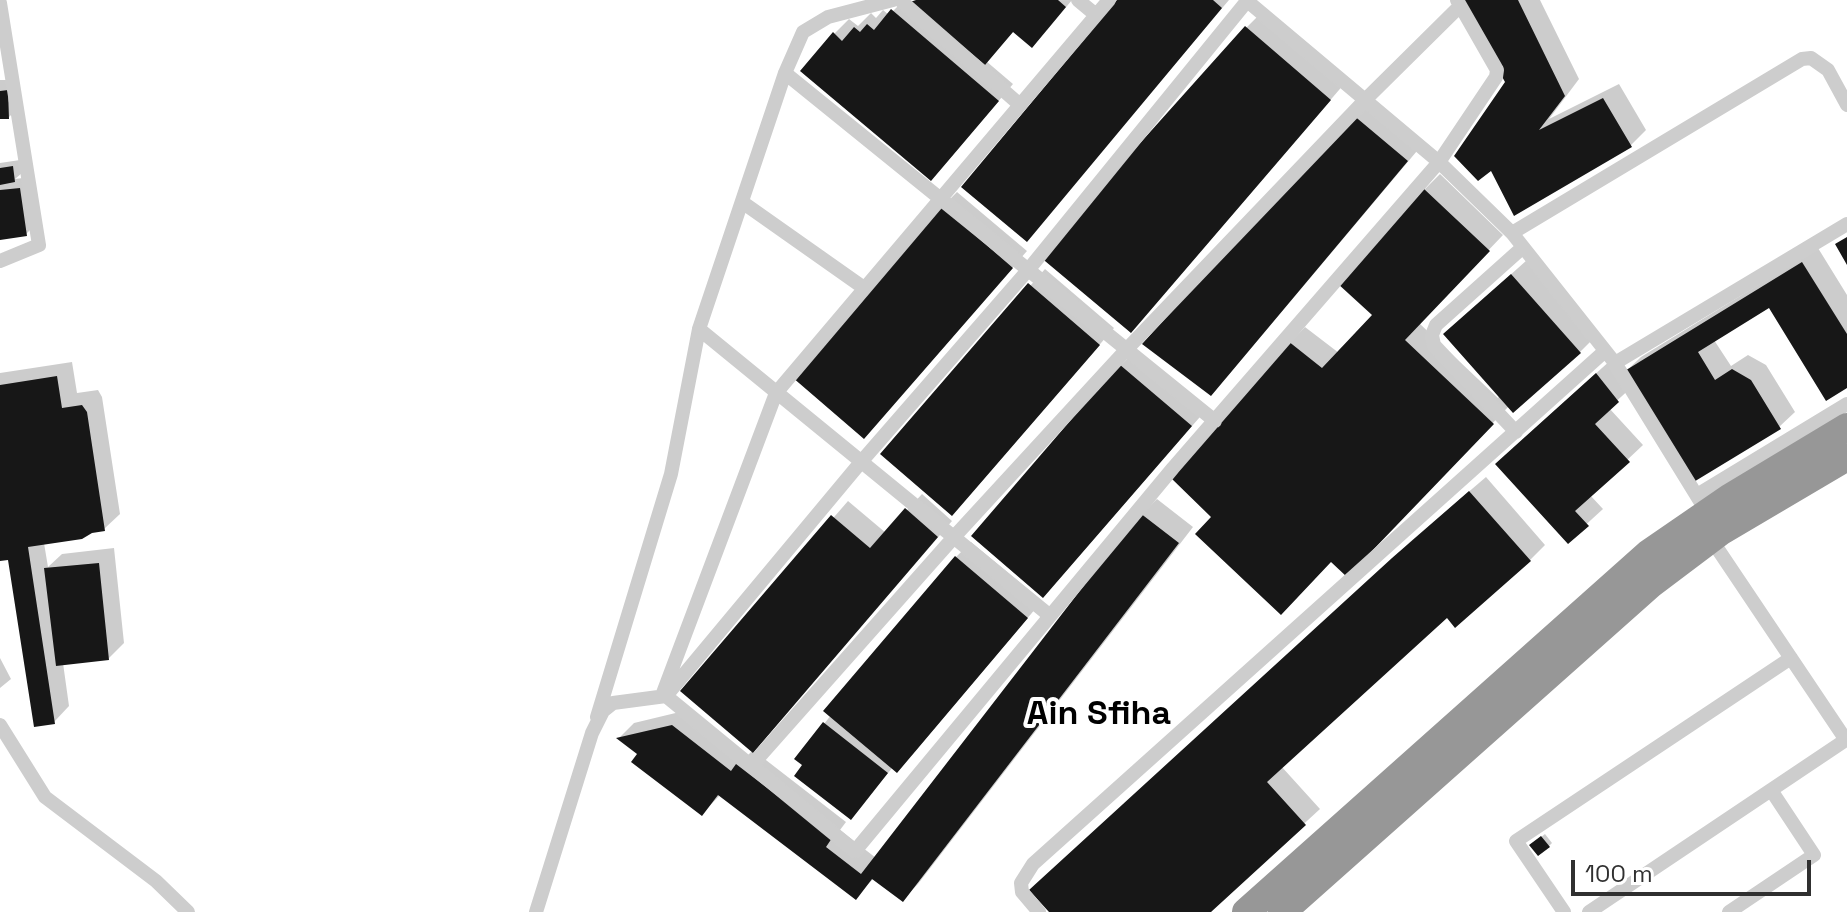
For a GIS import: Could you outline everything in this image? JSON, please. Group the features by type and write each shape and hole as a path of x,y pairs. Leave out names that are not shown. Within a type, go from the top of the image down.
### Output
{"highway":[{"path":"1246,912 1649,553 1729,498 1847,427"},
{"path":"1282,912 1651,584 1705,516 1793,487 1847,457"}],"street":[{"path":"536,912 671,474 699,329 785,73 803,32 828,17 893,0"},
{"path":"900,0 1019,104"},
{"path":"1078,0 1096,15"},
{"path":"664,697 776,393 1109,0"},
{"path":"664,697 861,462 1029,269 1246,1 1439,162 1512,233 1615,363 1791,658 1847,740 1589,912"},
{"path":"0,3 6,77 39,245 0,261"},
{"path":"592,733 603,711 613,703 664,697 855,851 1049,615 1439,162 1496,77 1497,70 1459,3 1126,350 954,537 751,766"},
{"path":"1512,233 1802,59 1811,58 1828,70 1847,105"},
{"path":"785,73 1215,421"},
{"path":"742,202 864,288"},
{"path":"1615,363 1847,224"},
{"path":"1516,432 1434,345 1432,335 1436,325 1522,248"},
{"path":"699,329 1049,615"},
{"path":"1039,912 1022,892 1021,883 1033,864 1605,351"},
{"path":"1705,516 1847,404"},
{"path":"1564,912 1516,841 1791,658"},
{"path":"0,725 45,797 156,881 188,912"},
{"path":"1729,912 1814,855 1771,790"}],"building":[{"path":"1058,0 1066,7 1032,48 1013,32 985,65 910,2"},
{"path":"1117,0 1213,0 1222,8 1027,242 961,187"},
{"path":"1460,0 1518,0 1565,96 1539,130 1603,98 1632,147 1514,216 1491,171 1478,181 1454,156 1505,82"},
{"path":"891,9 999,101 931,181 800,71 833,32 842,41 854,27 860,32 867,24 874,30"},
{"path":"1245,26 1331,100 1131,333 1039,256"},
{"path":"8,90 9,119 0,119 0,91"},
{"path":"1352,114 1408,161 1211,396 1142,344"},
{"path":"13,166 15,182 0,185 0,168"},
{"path":"20,188 27,236 0,240 0,190"},
{"path":"1423,188 1490,251 1405,340 1494,424 1347,577 1331,562 1281,615 1195,534 1211,517 1171,478 1288,341 1322,368 1372,315 1337,283"},
{"path":"941,206 1013,268 864,439 792,377"},
{"path":"1847,237 1847,265 1835,244"},
{"path":"1802,262 1847,334 1847,388 1826,401 1769,308 1698,352 1715,380 1732,369 1751,380 1781,429 1692,483 1623,372"},
{"path":"1511,274 1581,353 1513,413 1443,334"},
{"path":"1028,283 1100,345 952,516 880,454"},
{"path":"1119,364 1192,426 1043,598 971,536"},
{"path":"1596,373 1619,402 1595,424 1630,462 1575,511 1589,526 1568,544 1495,464"},
{"path":"57,376 62,408 82,405 87,412 105,531 82,539 28,547 55,724 34,727 8,560 0,561 0,385"},
{"path":"1469,491 1531,561 1455,628 1447,618 1267,782 1306,825 1211,912 1049,912 1029,890"},
{"path":"905,508 938,537 753,753 680,691 831,515 870,548"},
{"path":"1140,513 1179,543 903,902 872,879 856,900 718,795 702,816 631,762 637,754 616,738 672,725 731,771 736,764 832,838 826,847 861,874"},
{"path":"955,556 1028,618 897,773 823,711"},
{"path":"99,563 109,660 56,666 44,568"},
{"path":"823,722 888,773 851,820 794,776 802,765 794,759"},
{"path":"1541,836 1550,847 1538,856 1529,845"}],"district":[{"name":"Ain Sfiha","path":"1099,715"}]}
